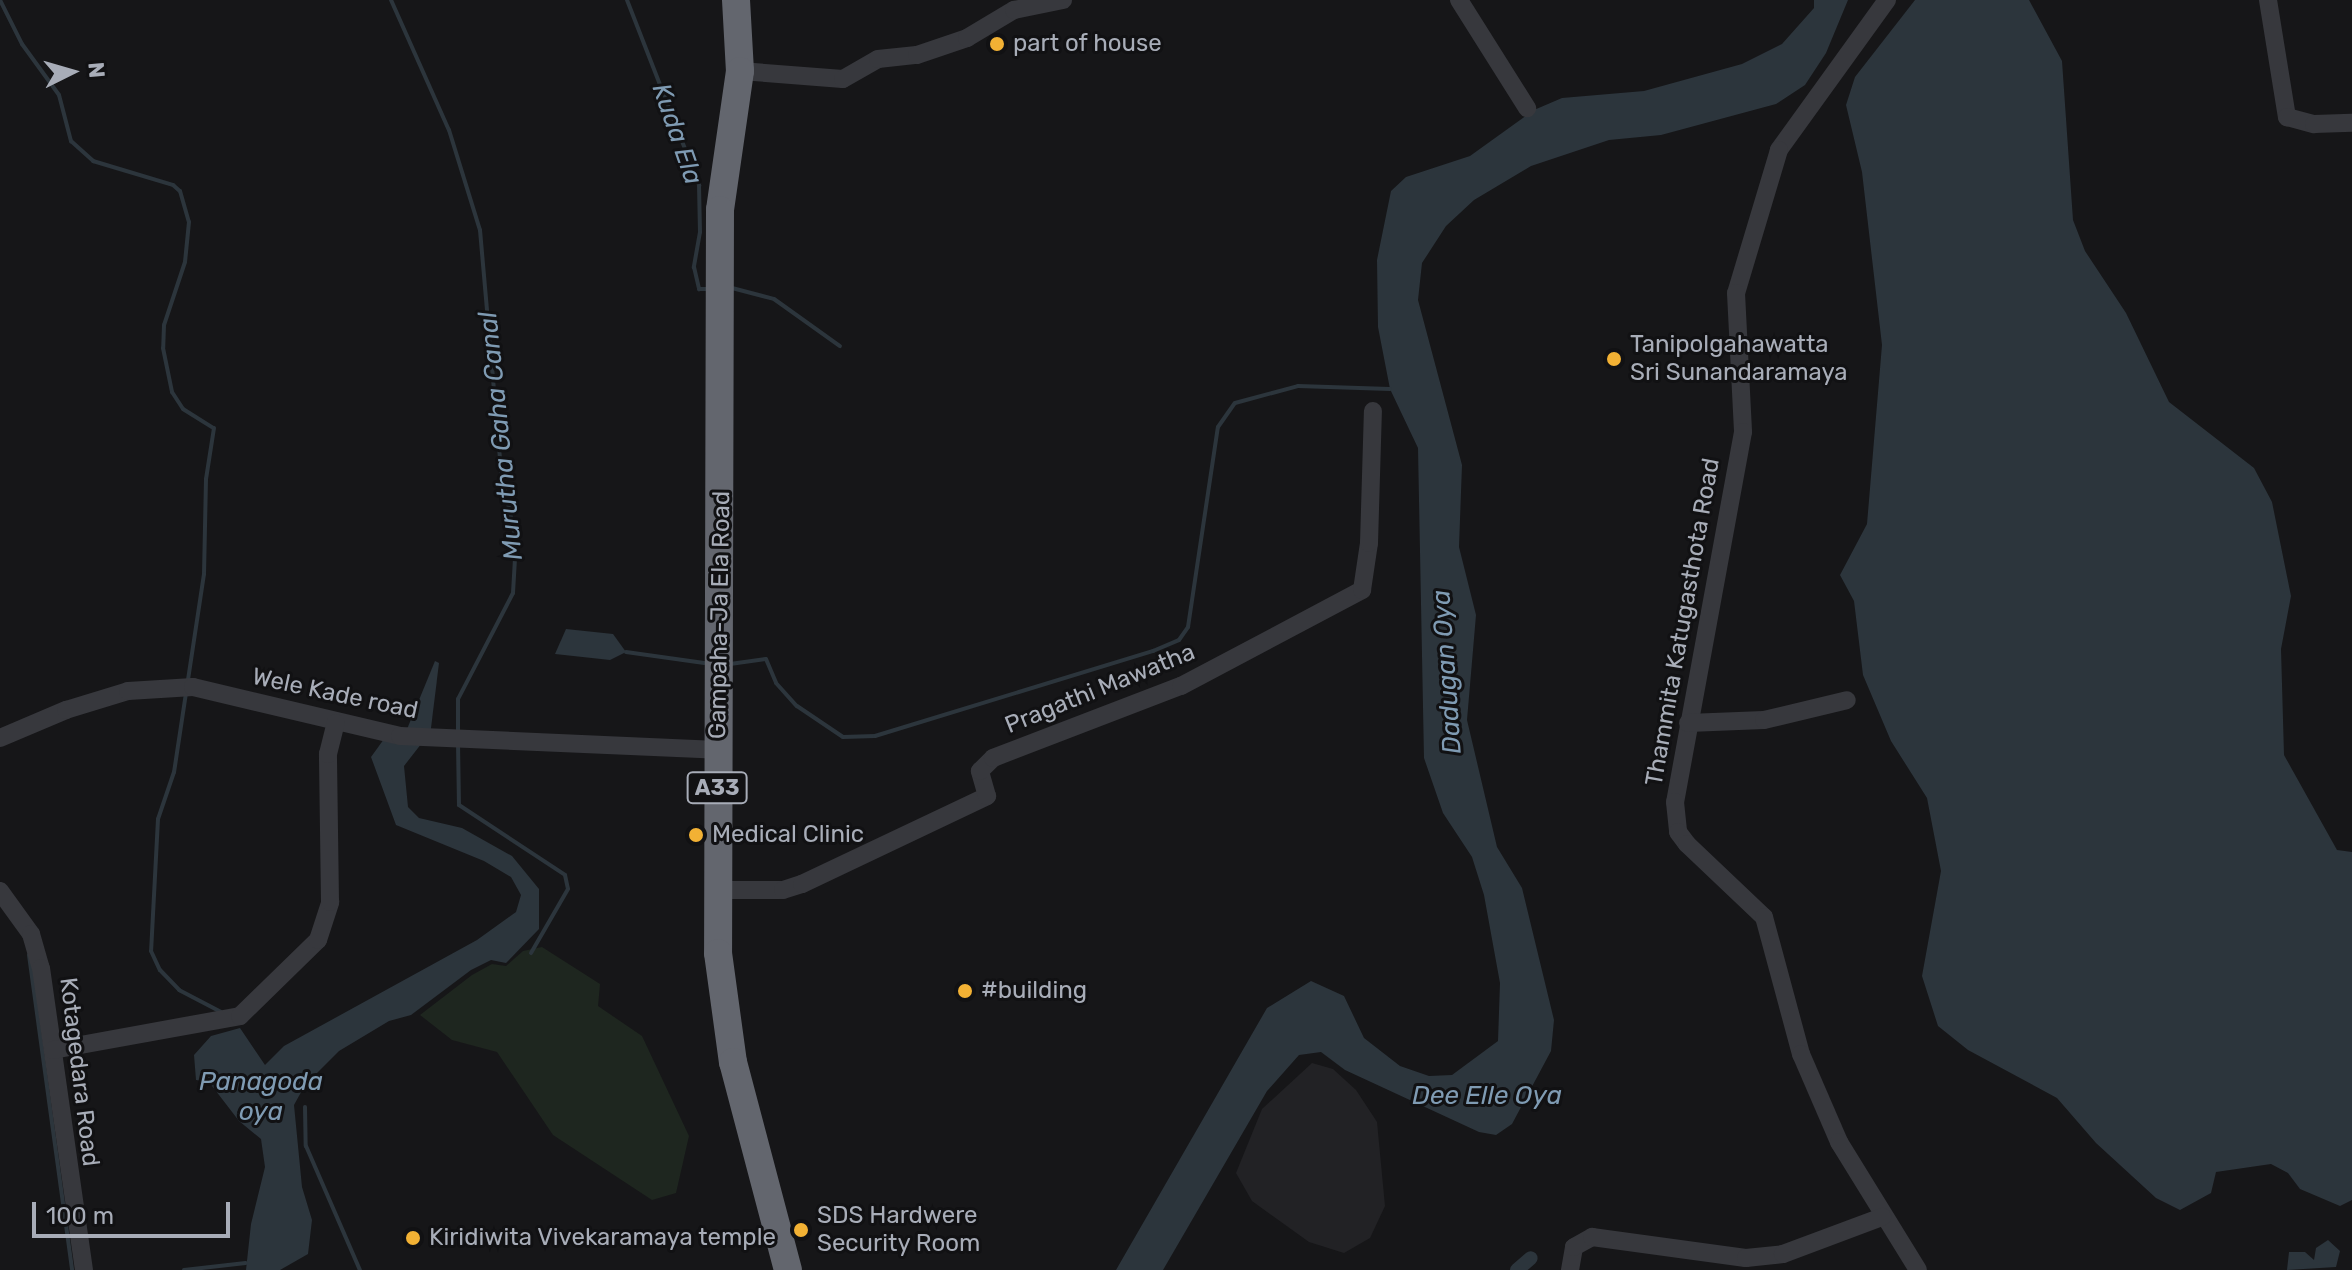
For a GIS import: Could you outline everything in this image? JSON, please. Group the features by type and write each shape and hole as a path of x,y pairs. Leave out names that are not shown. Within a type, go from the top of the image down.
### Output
{"highway":[{"name":"Gampaha-Ja Ela Road","path":"736,0 740,71 720,210 722,290 716,890 722,1006 788,1270"}],"street":[{"path":"740,71 843,79 878,59 917,55 967,38 1014,10 1063,0"},
{"path":"1459,0 1527,108"},
{"name":"Thammita Katugasthota Road","path":"1887,0 1779,150 1736,293 1743,432 1675,802 1678,832 1764,917 1801,1054 1839,1142 1882,1217 1918,1270"},
{"path":"2268,0 2287,117 2314,124 2352,123"},
{"name":"Pragathi Mawatha","path":"716,890 783,890 802,884 987,796 980,771 993,758 1181,686 1362,590 1369,543 1373,411"},
{"name":"Wele Kade road","path":"0,738 128,691 187,687 400,736 718,750"},
{"path":"1688,723 1764,720 1847,700"},
{"path":"53,1050 233,1018 325,931 333,832 328,754 336,723"},
{"name":"Kotagedara Road","path":"0,891 31,934 53,1050 84,1270"},
{"path":"1570,1270 1574,1247 1592,1237 1746,1258 1783,1254 1882,1217"}],"shaded area":[{"path":"542,947 600,984 598,1006 642,1036 689,1136 676,1193 652,1200 553,1135 497,1052 452,1040 420,1015 472,975 492,964 506,966 523,951"},
{"path":"1312,1063 1333,1069 1356,1090 1377,1122 1385,1206 1370,1238 1344,1253 1309,1242 1252,1201 1236,1173 1262,1109"}],"water":[{"name":"Dee Elle Oya","path":"1814,0 1848,0 1826,53 1805,85 1776,104 1661,135 1609,140 1531,166 1474,200 1446,226 1422,263 1418,300 1462,465 1459,547 1476,615 1467,720 1497,847 1522,888 1554,1020 1551,1051 1512,1124 1496,1135 1479,1132 1345,1070 1321,1052 1299,1055 1267,1091 1163,1270 1116,1270 1267,1008 1311,981 1344,996 1364,1038 1400,1066 1429,1076 1452,1075 1498,1041 1500,983 1484,895 1472,857 1443,813 1424,758 1418,448 1390,389 1378,327 1377,260 1391,191 1406,177 1470,156 1534,110 1562,98 1644,91 1742,64 1782,44 1814,8"},
{"path":"1915,0 2029,0 2062,61 2073,220 2085,251 2126,313 2169,402 2254,468 2272,502 2291,596 2281,649 2284,755 2337,850 2352,852 2352,1200 2340,1206 2300,1189 2288,1173 2271,1164 2216,1172 2211,1193 2180,1210 2156,1198 2096,1143 2057,1098 1968,1050 1938,1026 1922,976 1941,871 1927,798 1891,741 1863,675 1854,601 1840,575 1867,524 1882,345 1862,172 1846,105 1855,77"},
{"path":"566,629 613,634 626,652 610,660 555,654"},
{"path":"435,661 439,663 430,736 405,734"},
{"name":"Panagoda oya","path":"384,739 425,739 404,766 408,807 419,818 462,828 512,856 539,889 539,929 506,963 491,960 471,970 411,1015 389,1021 339,1051 305,1085 294,1105 302,1187 312,1220 308,1254 280,1270 246,1270 251,1224 265,1167 261,1139 239,1121 209,1082 196,1080 194,1055 211,1036 240,1028 265,1065 284,1046 477,940 516,912 521,895 511,877 484,861 396,825 371,757"},
{"path":"2328,1240 2340,1251 2336,1267 2287,1270 2289,1252 2305,1252 2314,1260 2316,1248"}],"waterway":[{"path":"0,0 22,44 59,95 71,141 93,161 173,185 180,191 189,222 185,262 164,325 163,348 172,392 183,409 214,428 206,479 204,574 188,680"},
{"name":"Murutha Gaha Canal","path":"391,0 449,130 480,230 501,471 516,541 513,593 458,699 458,735"},
{"name":"Kuda Ela","path":"627,0 699,185 700,232 694,267 699,289 711,289"},
{"path":"732,288 774,299 840,346"},
{"path":"730,664 766,659 776,683 797,706 843,737 875,736 1153,651 1179,640 1188,627 1218,427 1235,403 1298,386 1390,389"},
{"path":"626,652 704,663"},
{"path":"186,693 174,772 158,819 151,951 160,970 179,990 221,1012"},
{"name":"Murutha Gaha Canal","path":"458,743 459,805 565,875 568,889 531,953"},
{"path":"29,955 72,1270"},
{"path":"305,1107 306,1146 360,1270"},
{"path":"1517,1270 1531,1258"},
{"path":"184,1270 246,1263"}],"place":[{"name":"part of house","path":"997,44"},
{"name":"Tanipolgahawatta Sri Sunandaramaya","path":"1614,359"},
{"name":"Medical Clinic","path":"696,835"},
{"name":"#building","path":"965,991"},
{"name":"SDS Hardwere Security Room","path":"801,1230"},
{"name":"Kiridiwita Vivekaramaya temple","path":"413,1238"}],"water label":[{"name":"Dadugan Oya","path":"1447,672"}]}
